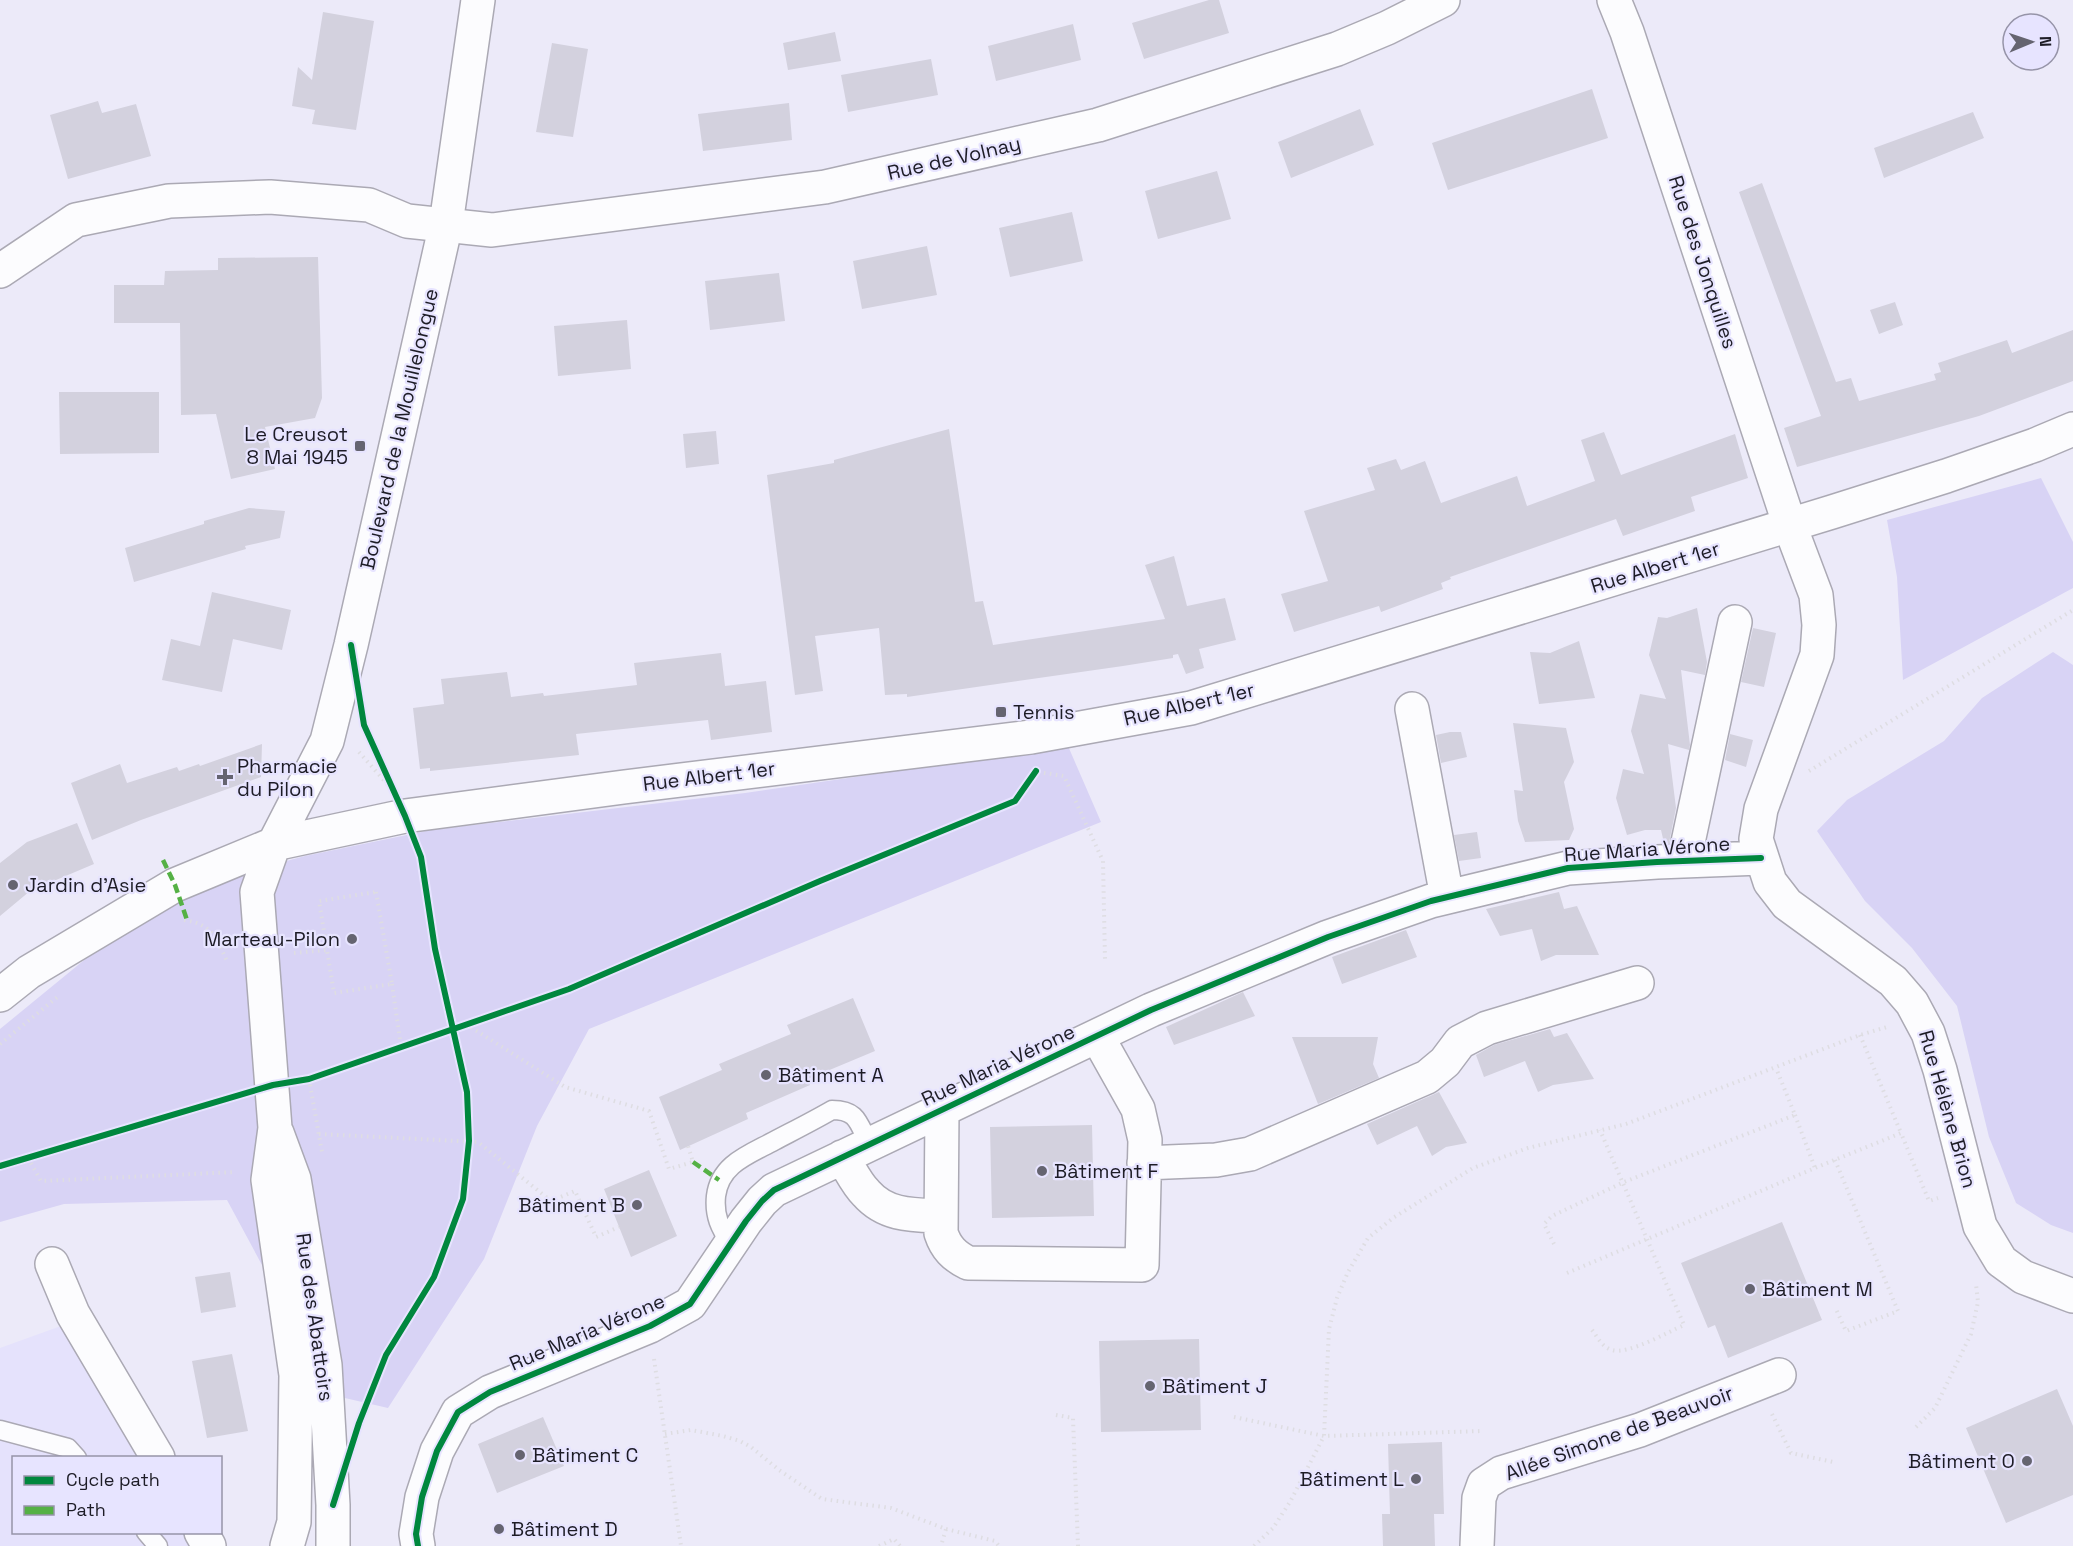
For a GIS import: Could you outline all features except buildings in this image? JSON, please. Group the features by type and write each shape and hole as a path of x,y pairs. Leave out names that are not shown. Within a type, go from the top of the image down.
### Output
{"street":[{"name":"Boulevard de la Mouillelongue","path":"275,1128 256,892 274,844 327,741 351,645 446,224 478,0"},
{"name":"Rue des Jonquilles","path":"1614,0 1627,32 1790,526"},
{"name":"Rue de Volnay","path":"0,271 76,220 169,201 270,197 347,203 369,205 407,221 492,230 825,187 1098,125 1337,49 1387,28 1440,1"},
{"name":"Rue Albert 1er","path":"0,995 29,972 175,885 274,844 405,816 1031,737 1191,708 1790,526 1946,476 2035,445 2073,429"},
{"name":"Rue Hélène Brion","path":"1790,526 1816,595 1819,625 1816,655 1761,809 1756,839 1761,858 1770,882 1787,904 1893,981 1912,1002 1922,1017 1940,1070 1980,1226 2001,1261 2023,1277 2073,1296"},
{"path":"1684,861 1734,622"},
{"path":"1412,709 1447,897"},
{"name":"Rue Maria Vérone","path":"418,1546 416,1534 422,1497 437,1451 458,1412 490,1392 650,1326 690,1304 756,1208 774,1190 1151,1010 1328,937 1447,897 1568,868 1761,858"},
{"path":"1144,1163 1216,1160 1251,1154 1427,1077 1444,1062 1460,1041 1486,1028 1637,983"},
{"name":"Rue Maria Vérone","path":"942,1110 941,1233 946,1246 958,1258 968,1263 1142,1265 1145,1140 1138,1110 1097,1036"},
{"path":"275,1128 268,1180 296,1374 294,1521 287,1546"},
{"name":"Rue des Abattoirs","path":"275,1128 294,1179 325,1365 333,1504 333,1546"},
{"path":"856,1151 865,1193 882,1207 901,1214 941,1216"},
{"path":"52,1264 73,1314 157,1456"},
{"name":"Allée Simone de Beauvoir","path":"1477,1546 1479,1498 1484,1484 1501,1473 1640,1430 1768,1379"}],"lane":[{"path":"731,1244 719,1227 715,1206 716,1198 719,1180 742,1158 832,1110 846,1110 855,1118 856,1151"},
{"path":"0,1430 68,1448 75,1456"},
{"path":"147,1534 158,1546"}],"path":[{"path":"1767,789 1819,767 2073,610"},
{"path":"1069,787 1103,861 1105,960"},
{"path":"392,984 334,993 320,901 376,892 392,984 401,1047"},
{"path":"180,919 194,921 214,933 229,969"},
{"path":"0,1044 62,994"},
{"path":"1254,1546 1274,1528 1324,1436 1329,1329 1337,1298 1348,1272 1368,1238 1393,1218 1473,1168 1528,1148 1626,1124 1860,1035 1922,1017"},
{"path":"466,1024 565,1087 649,1111 669,1169 693,1162 688,1146"},
{"path":"1860,1035 1929,1201 1970,1185"},
{"path":"1776,1068 1815,1168"},
{"path":"1554,1244 1544,1224 1552,1216 1624,1182 1796,1115"},
{"path":"1592,1330 1602,1345 1612,1351 1624,1351 1684,1325 1600,1130"},
{"path":"1567,1273 1901,1133"},
{"path":"319,1134 478,1142 550,1201 575,1191 596,1237 619,1227"},
{"path":"28,1158 41,1180 239,1172"},
{"path":"1835,1160 1898,1311 1846,1331 1835,1307"},
{"path":"1916,1427 1935,1408 1971,1334 1978,1302 1974,1269 2001,1261"},
{"path":"650,1326 681,1546"},
{"path":"1768,1379 1791,1453 1833,1462"},
{"path":"1056,1415 1073,1418 1078,1546"},
{"path":"1234,1417 1324,1436 1484,1431"},
{"path":"665,1434 691,1430 740,1441 752,1447 779,1470 822,1499 891,1508 946,1529 995,1541 999,1546"},
{"path":"941,1546 946,1529"},
{"path":"879,1546 894,1539 900,1546"}],"shaded area":[{"path":"2041,478 2073,542 2073,588 1903,680 1897,577 1887,520"},
{"path":"2053,652 2073,665 2073,1233 2051,1225 2016,1203 1989,1137 1957,1006 1912,948 1865,901 1817,831 1847,800 1944,741 1982,698"},
{"path":"1068,746 1101,822 589,1029 537,1126 484,1259 388,1408 332,1395 227,1200 64,1204 0,1222 0,1029 105,943 175,904 249,871 305,856 431,830 745,793"},
{"path":"61,1326 140,1456 12,1456 12,1534 188,1534 195,1546 0,1546 0,1348"}],"marked path":[{"path":"163,860 175,885 187,920"},
{"path":"693,1162 719,1180"}],"cycle path":[{"path":"333,1505 359,1423 386,1355 434,1277 463,1199 469,1141 467,1092 435,949 421,857 364,725 351,645"},
{"path":"0,1166 273,1085 309,1079 569,989 820,881 1015,801 1036,771"},
{"path":"418,1546 416,1534 422,1497 437,1451 458,1412 490,1392 650,1326 690,1304 746,1221 774,1190 1151,1010 1328,937 1431,901 1568,868 1761,858"}],"place":[{"name":"Le Creusot 8 Mai 1945","path":"360,446"},
{"name":"Tennis","path":"1001,712"},
{"name":"Pharmacie du Pilon","path":"225,777"},
{"name":"Jardin d'Asie","path":"13,885"},
{"name":"Marteau-Pilon","path":"352,939"},
{"name":"Bâtiment A","path":"766,1075"},
{"name":"Bâtiment F","path":"1042,1171"},
{"name":"Bâtiment B","path":"637,1205"},
{"name":"Bâtiment M","path":"1750,1289"},
{"name":"Bâtiment J","path":"1150,1386"},
{"name":"Bâtiment C","path":"520,1455"},
{"name":"Bâtiment O","path":"2027,1461"},
{"name":"Bâtiment L","path":"1416,1479"},
{"name":"Bâtiment D","path":"499,1529"}]}
